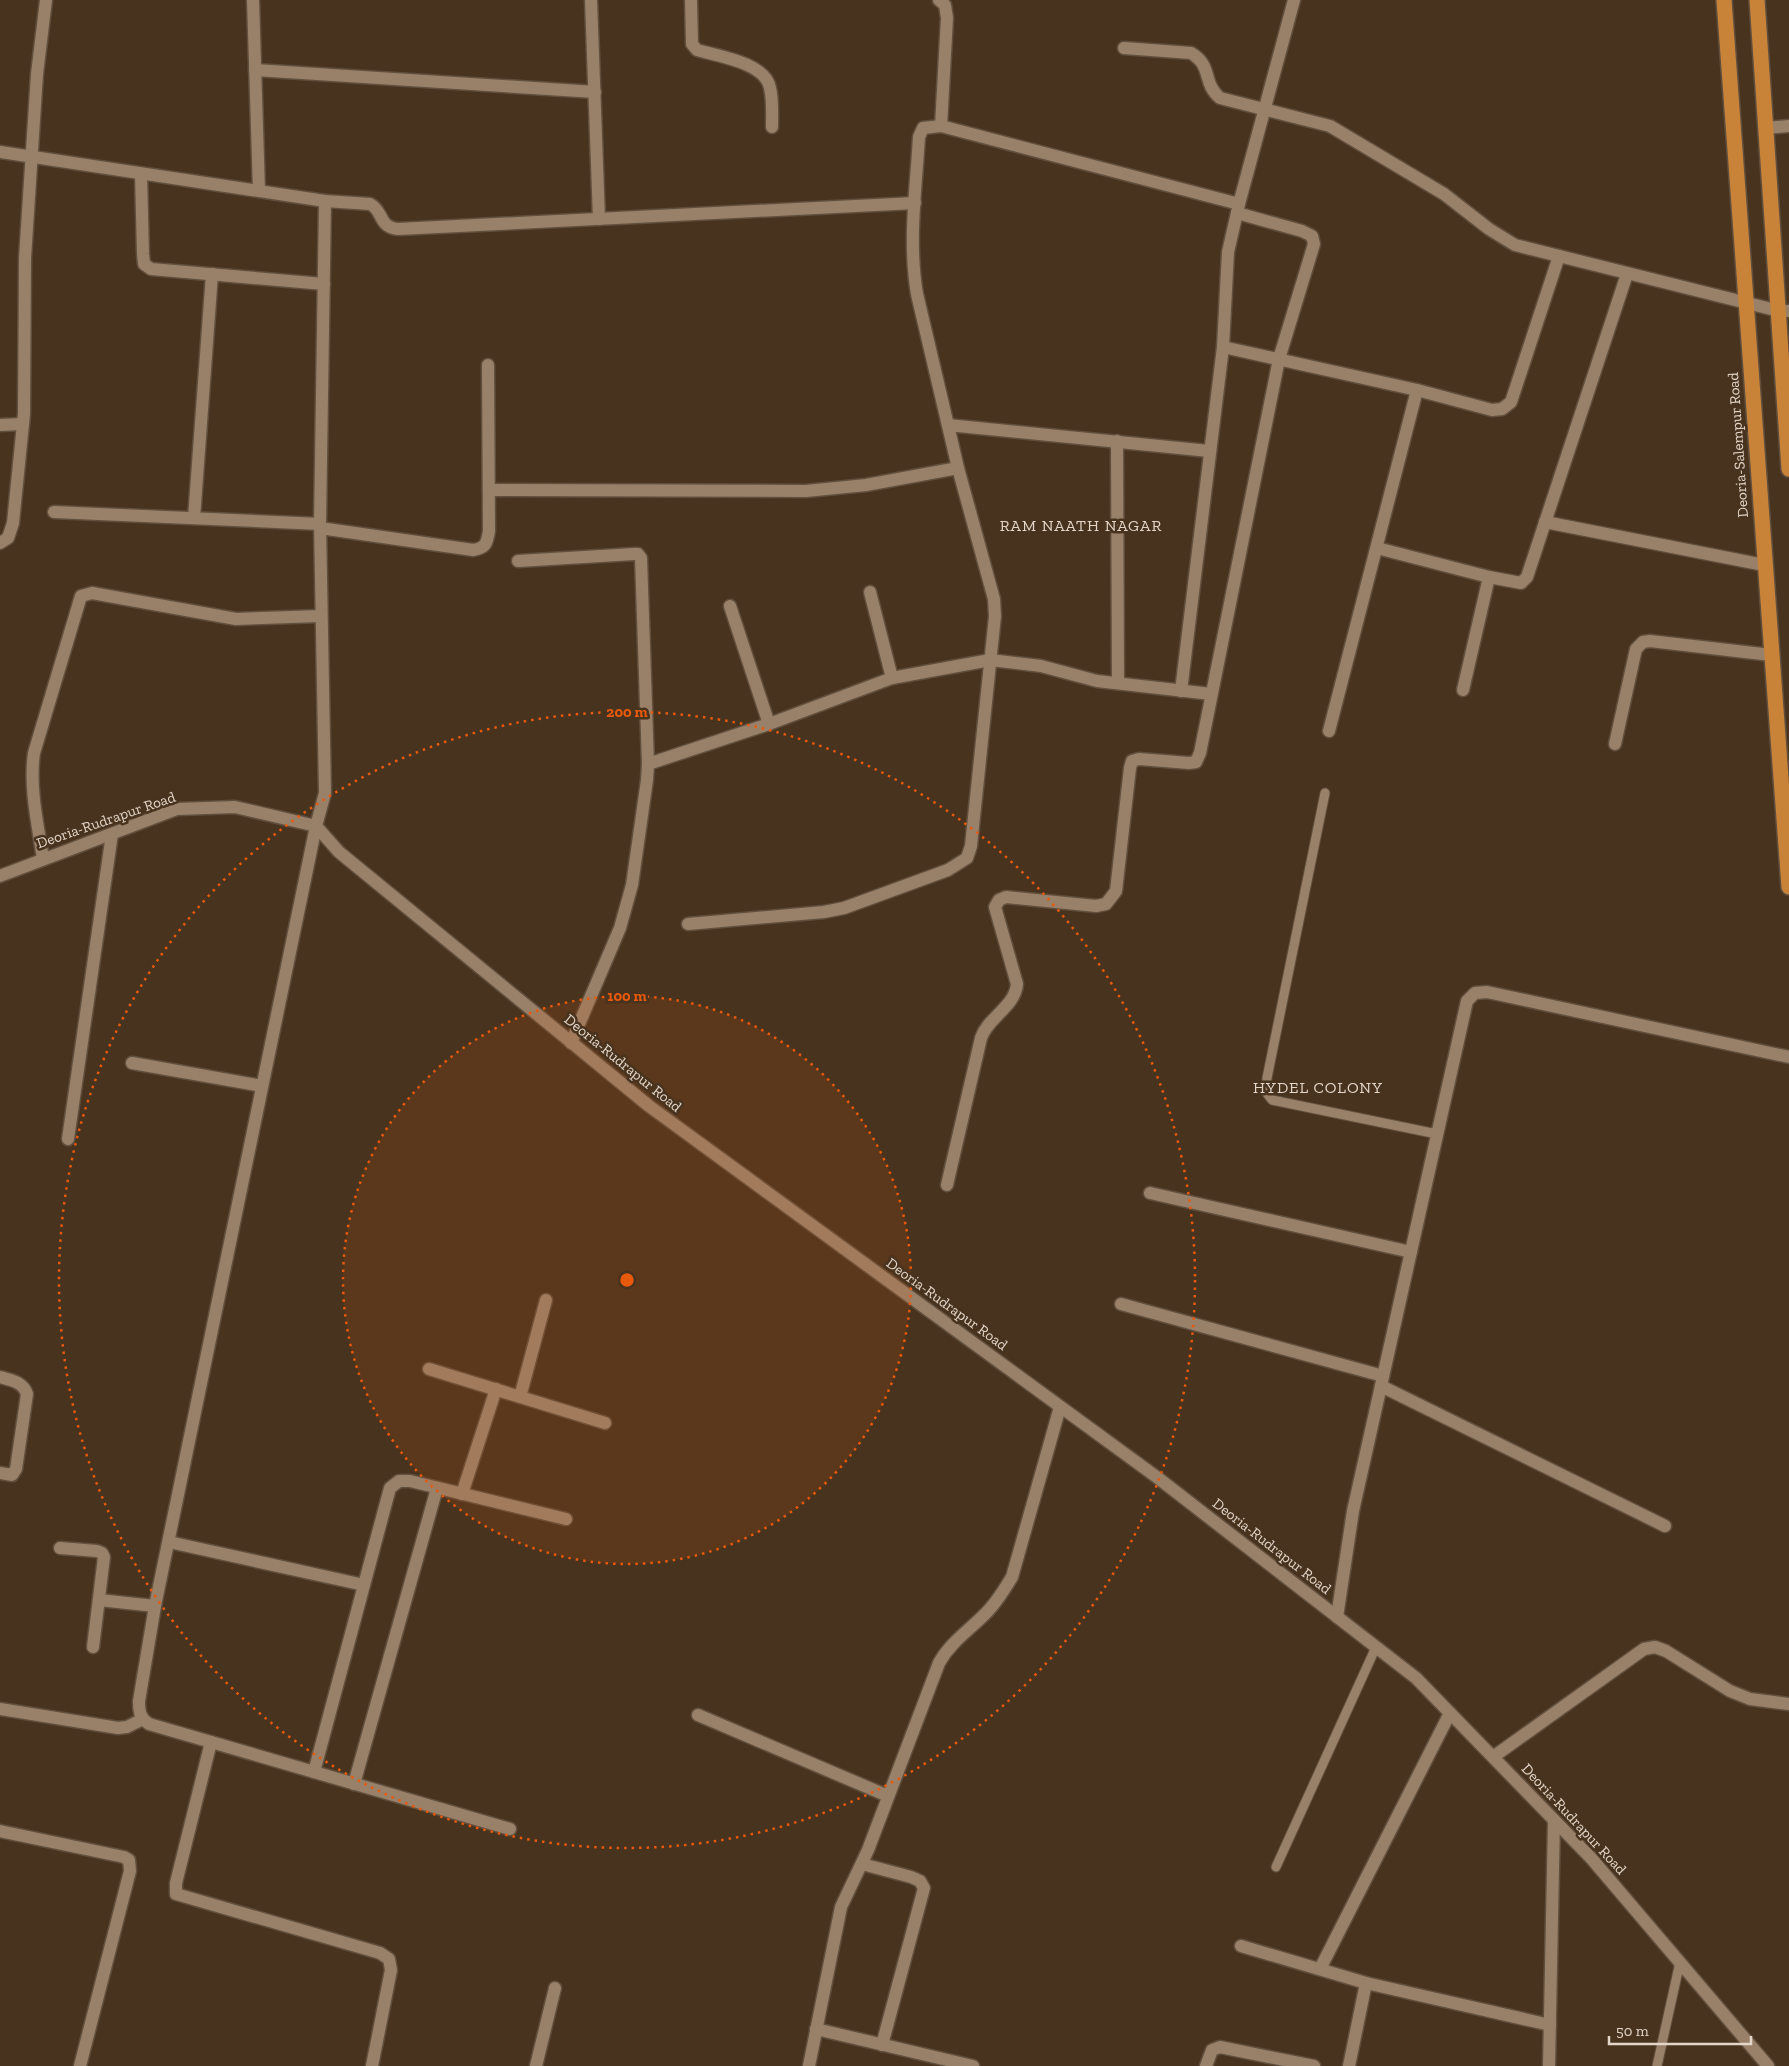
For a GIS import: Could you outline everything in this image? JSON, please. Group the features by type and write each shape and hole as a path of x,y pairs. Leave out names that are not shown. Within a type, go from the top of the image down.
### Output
{"highway":[{"name":"Deoria-Salempur Road","path":"1724,0 1789,887"},
{"path":"1757,0 1766,128 1784,311 1789,469"}],"street":[{"path":"0,543 8,538 13,523 23,424 25,258 37,74 46,0"},
{"path":"253,0 259,191"},
{"path":"591,0 599,219"},
{"path":"692,0 692,44 697,50 754,67 765,76 770,86 772,127"},
{"path":"939,0 945,5 947,18 942,126"},
{"path":"1181,691 1223,347 1228,252 1294,0"},
{"path":"1124,48 1191,53 1200,58 1204,65 1211,91 1220,98 1330,126 1444,194 1489,229 1515,245 1745,303 1784,311"},
{"path":"255,70 594,92"},
{"path":"688,924 824,912 844,908 948,870 967,858 971,846 995,616 994,599 958,468 916,294 913,271 915,203 919,137 923,128 942,126 1238,208 1312,236 1314,244 1279,359 1210,694 1200,753 1196,762 1189,763 1139,759 1132,762 1116,891 1106,904 1096,906 1006,897 999,900 995,907 1017,984 1016,992 1012,999 984,1029 947,1185"},
{"path":"1766,128 1789,126"},
{"path":"0,152 325,201 370,204 376,207 385,224 390,228 398,229 915,203"},
{"path":"141,174 144,264 151,269 324,284"},
{"path":"325,201 320,526 326,793 316,826 155,1606 139,1701 139,1711 142,1719 149,1724 510,1829"},
{"path":"1223,347 1417,390 1492,410 1502,409 1511,402 1559,256"},
{"path":"194,518 212,274"},
{"path":"1377,548 1490,577 1522,583 1527,577 1627,274"},
{"path":"54,512 320,526 473,550 482,548 486,544 489,531 488,365"},
{"path":"1330,731 1417,390"},
{"path":"0,425 23,424"},
{"path":"948,425 1209,451"},
{"path":"1117,441 1118,683"},
{"path":"489,490 806,491 866,485 958,468"},
{"path":"1545,522 1764,565"},
{"path":"518,561 634,554 638,554 641,558 648,780 632,886 620,928 571,1043"},
{"path":"1462,690 1490,577"},
{"path":"870,592 892,678"},
{"path":"43,859 36,816 32,765 81,596 92,593 236,619 321,616"},
{"path":"730,606 769,724"},
{"path":"1615,744 1636,649 1643,642 1650,641 1771,655"},
{"path":"648,764 769,724 892,678 990,660 1041,666 1090,679 1210,694"},
{"name":"Deoria-Rudrapur Road","path":"0,876 177,809 235,807 316,826 339,852 649,1106 1158,1478 1416,1678 1591,1858 1768,2066"},
{"path":"68,1139 112,834"},
{"path":"1337,1617 1353,1511 1467,1001 1475,993 1487,992 1789,1057"},
{"path":"132,1063 262,1086"},
{"path":"1150,1193 1411,1252"},
{"path":"520,1397 546,1300"},
{"path":"1121,1304 1382,1381 1665,1526"},
{"path":"429,1368 605,1423"},
{"path":"0,1376 18,1383 24,1387 27,1394 16,1469 12,1475 0,1473"},
{"path":"462,1494 496,1389"},
{"path":"809,2066 841,1907 862,1864 943,1656 947,1649 986,1613 1012,1577 1060,1407"},
{"path":"314,1772 390,1488 399,1481 410,1481 566,1519"},
{"path":"354,1784 437,1488"},
{"path":"169,1542 364,1585"},
{"path":"60,1548 102,1553 104,1557 93,1647"},
{"path":"99,1600 155,1606"},
{"path":"1493,1757 1644,1649 1655,1647 1666,1651 1730,1691 1750,1699 1789,1704"},
{"path":"0,1709 118,1728 128,1727 142,1719"},
{"path":"1320,1969 1450,1714"},
{"path":"698,1715 888,1796"},
{"path":"211,1742 176,1883 176,1894 380,1953 389,1959 392,1970 372,2066"},
{"path":"1549,2066 1554,1820"},
{"path":"0,1831 124,1857 130,1860 130,1871 117,1926 80,2066"},
{"path":"862,1864 911,1877 920,1881 924,1888 882,2045"},
{"path":"1241,1946 1366,1983 1550,2025"},
{"path":"1350,2066 1366,1983"},
{"path":"536,2066 555,1988"},
{"path":"816,2030 973,2066"},
{"path":"1206,2066 1212,2050 1220,2047 1314,2066"}],"lane":[{"path":"1326,793 1267,1078 1266,1092 1272,1100 1437,1134"},
{"path":"1276,1867 1376,1647"},
{"path":"1657,2066 1680,1962"}],"district":[{"name":"RAM NAATH NAGAR","path":"1081,525"},
{"name":"HYDEL COLONY","path":"1318,1087"}]}
